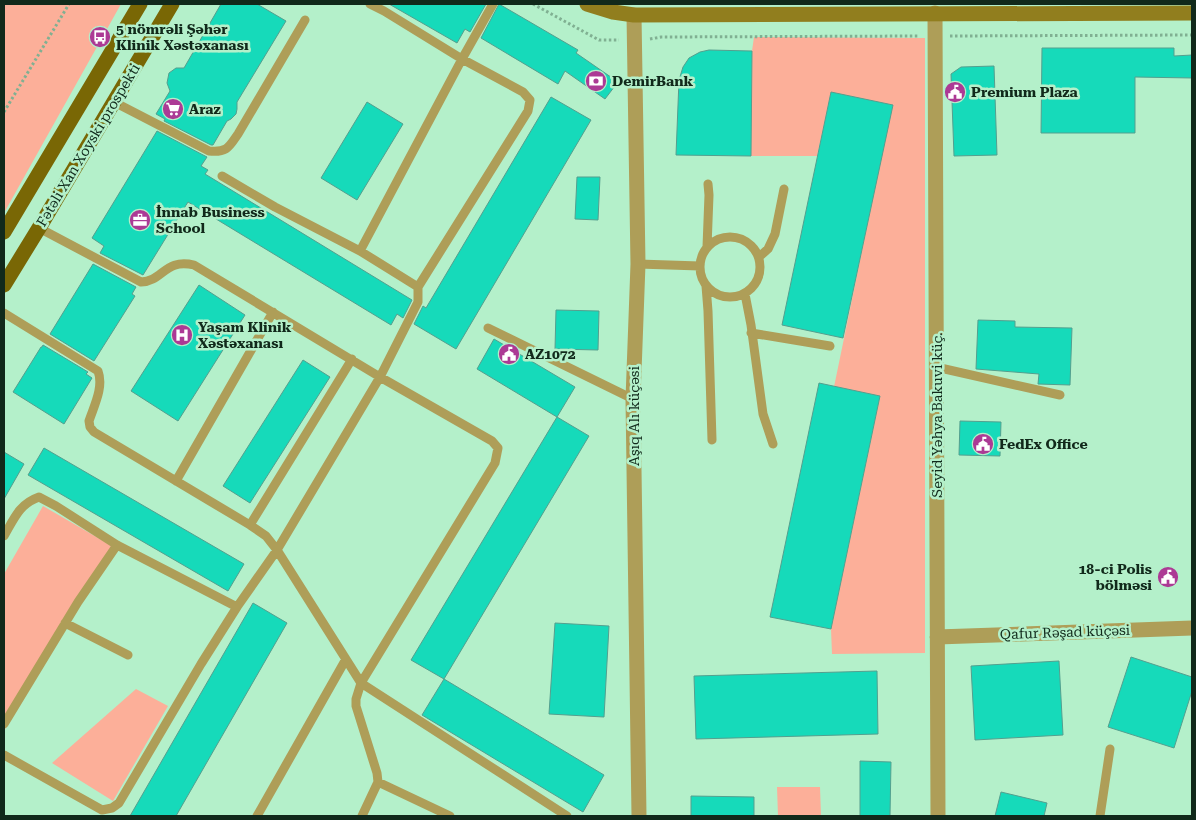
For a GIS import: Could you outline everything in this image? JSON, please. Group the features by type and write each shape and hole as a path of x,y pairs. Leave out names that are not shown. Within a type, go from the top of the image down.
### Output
{"main road":[{"name":"Fətəli Xan Xoyski prospekti","path":"4,232 140,4"},
{"name":"Fətəli Xan Xoyski prospekti","path":"4,285 172,4"}],"street":[{"path":"587,4 614,12 634,15 756,9 862,9 935,13 975,8 1054,8 1192,13"},
{"name":"Seyid Yəhya Bakuvi küç.","path":"935,13 938,816"},
{"name":"Aşıq Alı küçəsi","path":"634,15 638,264 633,399 639,816"},
{"name":"Qafur Rəşad küçəsi","path":"937,637 1192,628"}],"lane":[{"path":"4,755 102,810 112,808 119,803 201,664 237,607 277,550 380,377 418,302 418,287 528,111 530,100 522,92 462,59 370,4"},
{"path":"360,251 493,4"},
{"path":"114,102 209,150 220,152 230,146 238,134 305,20"},
{"path":"222,176 275,207 360,251 418,287"},
{"path":"708,184 708,247"},
{"path":"759,257 768,249 775,234 784,189"},
{"path":"39,228 141,282 148,282 173,265 184,263 194,266 492,442 498,448 495,464 361,684 356,699 356,706 377,773 378,782 362,816"},
{"path":"706,286 714,293 724,297 735,297 745,294 759,278 761,268 759,257 754,248 746,241 726,236 716,240 702,256 701,276 706,286 708,311 712,440"},
{"path":"638,264 700,266"},
{"path":"745,294 764,414 773,444"},
{"path":"176,481 273,312"},
{"path":"4,314 98,371 101,378 100,386 89,421 90,427 94,432 266,536 277,550 361,684 567,816"},
{"path":"488,328 633,399"},
{"path":"751,333 830,346"},
{"path":"250,525 352,359"},
{"path":"936,367 1060,395"},
{"path":"4,536 21,507 30,500 39,497 118,546 237,607"},
{"path":"4,724 66,623 118,546"},
{"path":"66,623 128,656"},
{"path":"257,816 346,659"},
{"path":"1100,816 1110,750"},
{"path":"378,782 450,816"}],"path":[{"path":"4,112 69,4"},
{"path":"533,4 599,40 1192,35"}],"shaded area":[{"path":"4,4 121,4 4,213"},
{"path":"754,37 925,38 925,653 832,654 831,629 880,397 834,387 892,105 831,93 817,156 751,156 752,51"},
{"path":"43,506 112,546 4,731 4,574"},
{"path":"136,689 168,706 113,801 52,763"},
{"path":"777,787 820,787 821,816 778,816"}],"building":[{"path":"221,4 257,4 286,21 237,102 236,114 227,121 213,145 211,145 164,121 165,119 156,114 170,91 167,83 169,73 176,68 184,68"},
{"path":"389,4 486,4 470,32 465,29 457,43"},
{"path":"499,4 578,50 576,53 618,82 605,99 565,71 558,84 481,38"},
{"path":"1042,48 1174,48 1174,56 1192,55 1192,78 1135,77 1135,133 1041,133"},
{"path":"709,50 752,51 751,156 676,155 679,80 683,67 689,58"},
{"path":"994,66 997,155 954,156 951,74 961,67"},
{"path":"831,92 893,105 843,338 782,325"},
{"path":"551,97 591,120 456,349 414,324 423,306 426,308"},
{"path":"367,102 403,124 357,200 321,178"},
{"path":"157,131 207,157 201,166 208,170 205,174 412,300 403,318 397,314 391,325 188,202 143,275 100,253 104,246 92,238"},
{"path":"577,177 600,177 598,220 575,219"},
{"path":"93,264 136,287 132,294 135,296 94,361 50,334"},
{"path":"199,285 245,315 178,421 131,391"},
{"path":"556,310 599,311 598,350 555,349"},
{"path":"978,320 1015,321 1015,327 1072,328 1070,385 1038,384 1039,374 976,369"},
{"path":"494,339 575,387 557,417 477,369"},
{"path":"43,345 88,372 86,374 92,378 64,424 13,392"},
{"path":"303,360 330,377 250,503 223,486"},
{"path":"819,383 880,396 831,629 770,617"},
{"path":"557,417 589,436 444,679 411,660"},
{"path":"960,421 1001,422 1000,456 959,455"},
{"path":"44,448 244,564 228,591 28,475"},
{"path":"4,452 24,464 4,499"},
{"path":"253,603 287,623 176,816 130,816"},
{"path":"555,623 609,626 604,717 549,714"},
{"path":"1131,657 1192,677 1192,691 1174,748 1108,727"},
{"path":"1059,661 1063,735 975,740 971,666"},
{"path":"877,671 878,734 696,739 694,676"},
{"path":"444,679 604,775 583,812 422,715"},
{"path":"860,761 891,762 890,816 860,816"},
{"path":"1001,792 1047,803 1044,816 995,816"},
{"path":"691,796 754,797 754,816 691,816"}],"place":[{"name":"5 nömrəli Şəhər Klinik Xəstəxanası","path":"100,37"},
{"name":"DemirBank","path":"596,81"},
{"name":"Premium Plaza","path":"955,92"},
{"name":"Araz","path":"173,109"},
{"name":"İnnab Business School","path":"140,220"},
{"name":"Yaşam Klinik Xəstəxanası","path":"182,335"},
{"name":"AZ1072","path":"509,354"},
{"name":"FedEx Office","path":"983,444"},
{"name":"18-ci Polis bölməsi","path":"1168,577"}]}
